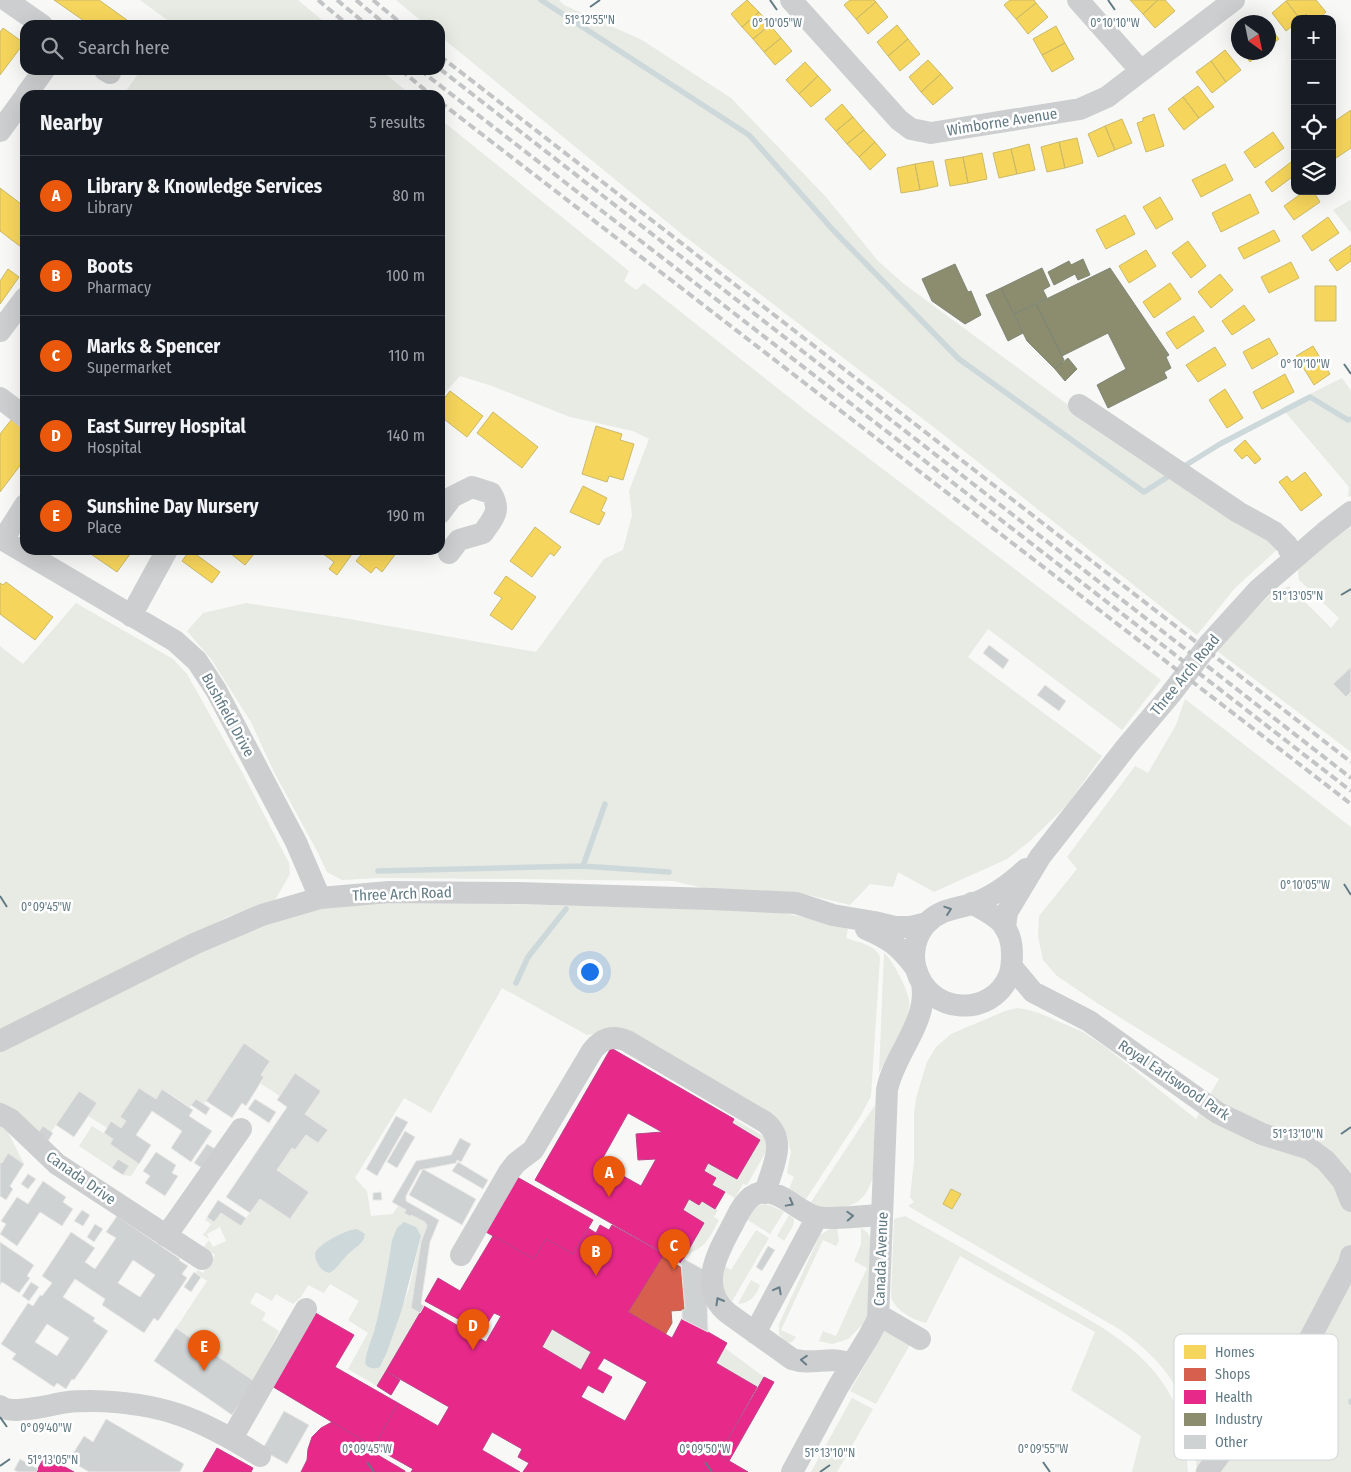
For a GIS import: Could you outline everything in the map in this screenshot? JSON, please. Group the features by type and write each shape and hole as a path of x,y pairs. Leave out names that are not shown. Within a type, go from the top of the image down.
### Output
{"street":[{"path":"6,0 35,20"},
{"name":"Wimborne Avenue","path":"791,0 899,120 911,129 932,133 1080,109 1107,97 1234,0"},
{"path":"1078,0 1140,71"},
{"path":"30,90 41,75"},
{"path":"0,131 20,104"},
{"path":"0,331 20,305"},
{"path":"0,398 20,413"},
{"path":"1079,405 1238,512 1274,532 1287,545 1293,559"},
{"path":"445,506 452,497 472,488 491,493 497,503 496,513 483,533 459,540 449,553"},
{"path":"1,539 20,512"},
{"name":"Three Arch Road","path":"1005,928 1007,912 1040,857 1209,644 1259,589 1324,532 1351,512"},
{"name":"Bushfield Drive","path":"1,539 20,550"},
{"name":"Bushfield Drive","path":"28,555 175,641 197,661 212,682 296,842 320,898"},
{"path":"131,616 163,555"},
{"name":"Three Arch Road","path":"972,903 1002,888 1040,857"},
{"name":"Three Arch Road","path":"0,1041 194,944 262,915 320,898 388,892 518,893 796,903 833,915 896,927 911,927 927,923"},
{"path":"972,903 994,916 1005,928 1012,943 1012,967 1006,982 995,995 980,1002 962,1006 942,1002 919,975 914,951 916,943 927,923 934,916 948,909 972,903"},
{"name":"Three Arch Road","path":"833,915 885,937 900,948 919,975"},
{"name":"Royal Earlswood Park","path":"1012,967 1033,992 1089,1021 1218,1113 1262,1134 1310,1149 1326,1161 1342,1181 1351,1201"},
{"name":"Canada Avenue","path":"792,1472 879,1315 887,1090 920,1014 924,993 919,975"},
{"name":"Royal Earlswood Park","path":"995,995 1010,992 1026,997 1058,1014 1089,1021"},
{"name":"Canada Avenue","path":"900,1057 918,1030 926,1022 943,1012 962,1006"},
{"path":"461,1256 509,1172 516,1163 533,1150 592,1051 608,1038 617,1037 627,1041 765,1122 771,1128 777,1140 777,1151 765,1193"},
{"name":"Canada Drive","path":"0,1114 10,1119 57,1164 202,1260"},
{"path":"166,1236 241,1129"},
{"path":"852,1364 839,1360 798,1361 786,1355 755,1333 720,1306 714,1294 712,1275 714,1260 737,1216 752,1196 760,1192 781,1198 818,1218 882,1214"},
{"path":"755,1333 818,1218"},
{"path":"1312,1334 1349,1264 1351,1256"},
{"path":"232,1438 306,1309"},
{"path":"879,1315 920,1339"},
{"path":"0,1406 4,1409 16,1409 78,1401 118,1402 162,1409 208,1426 232,1438 260,1456"},
{"path":"1207,1472 1216,1460"}],"shaded area":[{"path":"140,0 298,0 322,20 167,20"},
{"path":"396,0 559,0 564,5 642,40 731,98 826,197 878,261 904,284 1075,410 1281,546 1235,588 1197,635 940,432 683,235 445,40 445,20 420,20"},
{"path":"137,75 387,75 405,90 127,90"},
{"path":"445,123 629,271 624,281 636,290 644,283 809,413 1161,680 1122,730 988,629 968,657 1102,756 1067,805 1030,841 1007,859 934,892 898,872 893,887 870,884 850,905 804,894 703,888 673,881 379,878 342,880 327,872 274,772 251,722 211,659 187,631 203,613 246,603 338,617 536,652 604,559 623,550 632,515 629,491 649,439 633,431 570,417 492,386 460,376 445,392"},
{"path":"1351,201 1351,233 1333,210"},
{"path":"1342,378 1351,391 1351,496 1348,497 1349,487 1282,408"},
{"path":"1351,527 1351,752 1217,651 1272,593 1289,586 1331,628 1339,618 1299,580 1298,570 1330,541"},
{"path":"76,603 173,659 187,674 242,772 289,863 290,874 275,900 227,917 0,1030 0,646 23,664"},
{"path":"1185,699 1351,827 1351,1472 1195,1472 1197,1469 1196,1460 1338,1460 1338,1334 1174,1334 1174,1384 1158,1363 1140,1345 1119,1329 908,1206 914,1202 910,1197 914,1162 916,1098 927,1062 936,1047 951,1034 1005,1011 1017,1008 1039,1013 1083,1032 1104,1046 1196,1119 1219,1079 1057,976 1043,960 1038,936 1039,916 1077,869 1067,857 1135,766 1148,773 1176,725"},
{"path":"432,902 773,911 828,922 848,929 846,938 870,947 880,957 871,1096 860,1117 806,1199 789,1189 794,1177 787,1173 791,1152 786,1133 607,1031 587,1035 502,988 431,1113 404,1098 355,1178 367,1191 371,1216 393,1214 398,1206 436,1221 428,1239 421,1304 424,1306 377,1386 348,1369 368,1333 348,1320 359,1301 330,1284 324,1293 308,1285 301,1297 293,1304 276,1294 272,1301 256,1292 250,1303 266,1313 262,1320 279,1331 254,1381 176,1328 207,1281 196,1273 198,1270 203,1273 215,1255 204,1247 209,1240 213,1247 226,1241 220,1227 207,1234 209,1239 203,1235 211,1224 205,1220 207,1217 230,1210 246,1218 260,1199 290,1219 309,1192 277,1170 292,1148 295,1150 306,1135 318,1143 328,1130 305,1114 295,1074 280,1096 261,1084 264,1078 261,1075 270,1060 244,1044 204,1104 196,1099 190,1107 163,1089 156,1099 120,1117 126,1121 121,1128 112,1121 107,1128 88,1116 97,1103 79,1091 51,1132 43,1126 37,1134 0,1103 0,1050 201,949 287,917 323,908 363,903","holes":["397,1228 421,1236 409,1288 382,1364 367,1366 366,1355 376,1325 392,1240","365,1234 364,1239 342,1259 335,1269 325,1272 319,1265 315,1254"]},
{"path":"884,953 896,968 909,999 909,1005 908,1016 879,1073"},
{"path":"875,1105 873,1176 869,1188 856,1203 848,1206 807,1208"},
{"path":"734,1119 765,1137 767,1150 747,1185 743,1184 735,1198 712,1185 704,1171 708,1163 737,1179 759,1140 732,1123"},
{"path":"0,1124 6,1128 24,1164 0,1198"},
{"path":"92,1126 113,1139 110,1144 139,1164 131,1176 123,1175 128,1166 112,1168 79,1146"},
{"path":"689,1199 699,1205 702,1201 718,1210 714,1217 719,1220 706,1242 698,1249 686,1255 704,1223 683,1210"},
{"path":"765,1204 784,1212 770,1234 746,1219 757,1206"},
{"path":"789,1215 794,1219 793,1226 784,1241 777,1236"},
{"path":"905,1216 1090,1320 1129,1347 1147,1363 1162,1381 1174,1402 1174,1460 1187,1460 1188,1472 1132,1472 1141,1436 1071,1390 1095,1332 960,1256 926,1323 910,1317 901,1311 891,1298 894,1219"},
{"path":"404,1222 416,1227 421,1236 402,1309 387,1352 380,1367 371,1368 365,1362 374,1332 392,1240 397,1228"},
{"path":"837,1228 839,1241 836,1246 823,1240 781,1330 796,1337 792,1342 786,1343 779,1334 779,1324 820,1235 830,1229"},
{"path":"861,1228 871,1238 869,1313 863,1324 848,1339 832,1344 819,1341 823,1331 836,1336 867,1268 854,1261 861,1244"},
{"path":"357,1229 365,1234 360,1244 335,1269 329,1273 323,1270 316,1258 317,1250 333,1238"},
{"path":"756,1230 769,1238 731,1303 725,1299 719,1263 731,1270"},
{"path":"751,1280 760,1285 757,1292 749,1300 738,1304"},
{"path":"887,1326 911,1343 876,1404 850,1391"},
{"path":"552,1329 591,1352 581,1370 542,1347"},
{"path":"725,1348 764,1377 757,1387 716,1363"},
{"path":"852,1398 873,1409 837,1472 811,1472"}],"building: Homes":[{"path":"54,0 99,0 127,20 83,20"},
{"path":"747,0 759,12 742,27 731,14"},
{"path":"850,0 874,0 876,2 856,19 844,5"},
{"path":"1010,0 1034,0 1036,3 1016,19 1004,5"},
{"path":"1130,0 1158,0 1143,14"},
{"path":"1158,0 1165,0 1175,11 1155,28 1143,14"},
{"path":"1316,0 1326,12 1323,15 1297,15 1286,1"},
{"path":"1286,1 1297,15 1291,15 1291,27 1286,31 1276,18 1276,15 1272,13"},
{"path":"876,2 888,17 868,34 856,19"},
{"path":"1036,3 1048,17 1028,34 1016,19"},
{"path":"759,12 770,25 753,39 742,27"},
{"path":"770,25 781,38 764,52 753,39"},
{"path":"897,25 908,39 888,56 877,42"},
{"path":"1056,26 1065,43 1042,55 1033,39"},
{"path":"3,28 20,40 20,48 0,75 0,32"},
{"path":"781,38 792,51 775,65 764,52"},
{"path":"908,39 920,54 900,71 888,56"},
{"path":"1065,43 1074,59 1052,72 1042,55"},
{"path":"1225,50 1231,60 1241,70 1226,82 1211,61"},
{"path":"928,60 941,74 921,92 909,77"},
{"path":"1211,61 1226,82 1212,93 1196,72"},
{"path":"805,62 818,76 799,94 786,80"},
{"path":"941,74 953,88 933,105 921,92"},
{"path":"818,76 831,90 811,107 799,94"},
{"path":"1198,86 1214,107 1199,118 1183,97"},
{"path":"1183,97 1199,118 1184,130 1168,109"},
{"path":"842,104 853,117 836,131 825,119"},
{"path":"1351,110 1351,148 1336,158 1336,150 1336,120"},
{"path":"1154,114 1164,146 1146,152 1137,123 1143,121 1143,118"},
{"path":"853,117 864,130 847,144 836,131"},
{"path":"1122,119 1132,143 1115,150 1105,126"},
{"path":"1105,126 1115,150 1098,157 1088,134"},
{"path":"864,130 875,142 859,157 847,144"},
{"path":"1273,132 1284,148 1255,168 1244,152"},
{"path":"1077,138 1083,163 1065,168 1059,142"},
{"path":"875,142 886,155 870,170 859,157"},
{"path":"1059,142 1065,168 1047,172 1041,147"},
{"path":"1029,144 1035,170 1017,174 1011,149"},
{"path":"1011,149 1017,174 999,178 993,153"},
{"path":"982,153 987,179 968,183 963,157"},
{"path":"963,157 968,183 950,186 945,160"},
{"path":"933,161 938,186 920,190 915,164"},
{"path":"1291,162 1291,178 1272,192 1265,182"},
{"path":"915,164 920,190 901,193 897,168"},
{"path":"1225,164 1233,180 1201,197 1192,180"},
{"path":"0,188 20,203 20,246 0,231"},
{"path":"1250,194 1259,213 1221,232 1212,213"},
{"path":"1299,195 1316,195 1320,202 1294,220 1284,206"},
{"path":"1160,197 1173,219 1156,229 1143,207"},
{"path":"1125,215 1135,234 1106,249 1096,230"},
{"path":"1328,217 1339,233 1312,251 1302,236"},
{"path":"1274,230 1280,241 1244,259 1238,248"},
{"path":"1188,241 1206,266 1191,278 1172,253"},
{"path":"1351,245 1351,261 1337,271 1329,260"},
{"path":"1146,250 1156,266 1129,283 1119,266"},
{"path":"1291,262 1299,278 1269,293 1261,277"},
{"path":"8,269 19,277 0,304 0,281"},
{"path":"1220,274 1233,290 1211,308 1198,292"},
{"path":"1170,283 1181,299 1154,318 1143,302"},
{"path":"1315,286 1336,286 1336,321 1315,321"},
{"path":"1244,305 1255,320 1232,335 1222,321"},
{"path":"1194,316 1204,331 1177,349 1166,333"},
{"path":"1269,338 1278,354 1252,369 1243,352"},
{"path":"1313,346 1330,374 1314,385 1296,356"},
{"path":"1215,347 1226,365 1198,382 1186,365"},
{"path":"1285,374 1294,392 1262,409 1253,392"},
{"path":"1225,389 1243,418 1227,428 1209,400"},
{"path":"450,391 483,416 467,437 445,420 445,398"},
{"path":"493,412 538,447 522,468 477,433"},
{"path":"12,419 20,425 20,466 0,492 0,434"},
{"path":"596,426 622,434 620,440 634,444 623,480 609,476 607,482 582,474"},
{"path":"1245,440 1261,459 1255,464 1247,455 1242,459 1234,450"},
{"path":"1305,472 1322,495 1301,511 1279,482 1287,476 1292,482"},
{"path":"583,486 607,498 601,511 605,513 599,525 570,512"},
{"path":"535,527 561,547 554,556 550,553 532,577 510,561"},
{"path":"92,555 129,555 117,572"},
{"path":"186,555 197,555 220,572 212,583 182,561"},
{"path":"232,555 253,555 245,565"},
{"path":"325,555 351,555 337,575 329,569 334,562"},
{"path":"361,555 395,555 382,572 376,567 371,573 356,561"},
{"path":"506,576 536,597 512,630 490,615 502,598 494,593"},
{"path":"6,582 53,617 35,640 0,614 0,583 3,585"},
{"path":"951,1189 961,1194 952,1209 943,1204"}],"building: Shops":[{"path":"662,1256 682,1268 685,1310 671,1311 672,1323 665,1335 628,1312"}],"building: Health":[{"path":"611,1048 734,1119 732,1123 760,1140 737,1179 708,1163 704,1171 716,1178 712,1185 725,1192 715,1209 702,1201 699,1205 689,1199 683,1210 704,1223 681,1263 535,1180","holes":["628,1113 662,1132 636,1134 638,1160 656,1159 641,1186 600,1163"]},
{"path":"517,1177 593,1220 573,1254 546,1239 534,1259 486,1232"},
{"path":"600,1225 609,1230 612,1225 664,1254 628,1312 672,1338 682,1319 727,1343 716,1363 757,1387 719,1455 748,1472 523,1472 529,1463 518,1457 522,1449 492,1432 482,1450 520,1472 411,1472 413,1469 374,1447 398,1403 438,1426 449,1407 386,1371 424,1306 486,1342 501,1316 494,1313 482,1332 425,1301 438,1278 460,1291 493,1236 534,1259 546,1239 573,1254 588,1228 596,1233","holes":["552,1329 591,1352 581,1370 542,1347","604,1358 647,1382 625,1421 581,1397 588,1385 603,1393 612,1377 597,1369"]},
{"path":"312,1311 354,1335 335,1367 398,1403 374,1447 270,1385"},
{"path":"386,1371 400,1380 391,1395 377,1386"},
{"path":"764,1377 774,1382 729,1461 719,1455"},
{"path":"332,1422 374,1447 371,1451 405,1472 301,1472 307,1460 312,1437 321,1428"},
{"path":"217,1448 253,1468 251,1472 203,1472"},
{"path":"45,1456 74,1472 36,1472"}],"building: Industry":[{"path":"1083,259 1090,275 1078,280 1075,274 1054,285 1048,272 1069,261 1071,265"},
{"path":"955,264 968,292 971,291 981,315 965,324 932,301 922,279"},
{"path":"1042,268 1050,286 1043,290 1047,298 1014,314 1001,288"},
{"path":"1110,268 1169,355 1166,357 1171,368 1164,372 1167,378 1108,408 1097,385 1126,369 1108,333 1062,356 1036,304"},
{"path":"1001,288 1023,333 1008,341 986,295"},
{"path":"1036,304 1064,360 1055,369 1027,341 1014,314"},
{"path":"1068,358 1077,369 1065,381 1055,369"}],"building: Other":[{"path":"989,645 1009,660 1003,669 983,653"},
{"path":"1351,667 1351,692 1346,697 1333,684"},
{"path":"1045,685 1066,701 1059,711 1037,695"},
{"path":"244,1043 270,1061 261,1075 264,1077 246,1106 242,1103 232,1118 206,1101"},
{"path":"295,1073 321,1091 305,1114 328,1130 318,1143 306,1135 295,1150 292,1148 277,1170 309,1192 290,1219 260,1199 250,1213 226,1197 287,1107 277,1100"},
{"path":"139,1088 156,1099 162,1089 193,1110 189,1116 212,1131 191,1162 171,1148 182,1131 152,1111 136,1135 151,1145 139,1164 110,1144 113,1139 104,1133 111,1121 121,1128 126,1121 120,1117"},
{"path":"79,1091 97,1103 74,1137 56,1125"},
{"path":"196,1099 210,1108 206,1115 191,1105"},
{"path":"255,1099 276,1112 269,1123 248,1109"},
{"path":"396,1116 408,1122 377,1176 366,1169"},
{"path":"43,1126 53,1133 48,1141 37,1134"},
{"path":"405,1131 415,1137 397,1168 387,1162"},
{"path":"460,1138 471,1144 461,1162 457,1160 456,1163 420,1170 406,1196 406,1201 439,1220 430,1242 421,1304 424,1306 420,1313 411,1308 421,1242 427,1226 425,1222 404,1213 406,1210 392,1202 416,1161 451,1155"},
{"path":"207,1144 215,1149 202,1168 194,1163"},
{"path":"156,1152 176,1165 172,1173 178,1176 165,1196 145,1183 150,1176 143,1171"},
{"path":"8,1153 24,1164 10,1186 13,1189 6,1200 0,1196 0,1162 2,1163"},
{"path":"118,1159 129,1166 123,1175 112,1168"},
{"path":"458,1162 488,1180 483,1189 452,1171"},
{"path":"423,1169 476,1199 462,1225 409,1195"},
{"path":"28,1174 36,1179 28,1189 21,1184"},
{"path":"43,1181 66,1197 63,1202 73,1209 62,1226 40,1212 17,1246 0,1234 6,1224 1,1221 17,1197 28,1204"},
{"path":"381,1192 382,1200 373,1200 373,1193"},
{"path":"218,1200 246,1218 241,1226 221,1213 214,1222 207,1217"},
{"path":"82,1210 90,1215 83,1226 74,1221"},
{"path":"117,1216 188,1266 182,1274 187,1278 158,1321 154,1318 144,1333 102,1305 105,1299 75,1279 63,1297 95,1318 93,1321 108,1331 66,1389 57,1383 54,1387 12,1359 16,1354 1,1344 28,1303 33,1306 40,1295 42,1296 52,1283 42,1276 71,1232 95,1248 85,1262 95,1269 116,1238 106,1232","holes":["133,1260 155,1275 140,1297 118,1283","47,1324 69,1338 57,1356 35,1342"]},
{"path":"95,1224 103,1229 94,1242 87,1237"},
{"path":"0,1242 34,1265 27,1276 30,1278 19,1293 2,1282 0,1285"},
{"path":"768,1246 775,1250 762,1271 756,1267"},
{"path":"684,1259 706,1271 708,1332 682,1319 682,1310 685,1310 681,1263"},
{"path":"194,1272 201,1277 191,1292 184,1287"},
{"path":"31,1282 39,1287 29,1301 22,1296"},
{"path":"176,1328 254,1381 232,1415 154,1361"},
{"path":"284,1411 309,1425 287,1464 262,1450"},
{"path":"106,1419 184,1464 180,1472 89,1472 69,1460 84,1436 93,1442"},
{"path":"20,1459 38,1469 36,1472 18,1472 14,1470"}],"waterway":[{"path":"541,0 749,135 833,230 959,359 1144,492 1166,478"},
{"path":"1186,465 1220,444 1310,397 1348,420 1351,419"},
{"path":"583,866 605,804"},
{"path":"378,871 583,866 669,872"},
{"path":"516,983 528,957 566,909"}],"railway":[{"path":"318,0 342,20"},
{"path":"337,0 361,20"},
{"path":"356,0 380,20"},
{"path":"373,0 397,20"},
{"path":"445,60 1351,762"},
{"path":"445,73 1351,778"},
{"path":"407,75 425,90"},
{"path":"426,75 1351,791"},
{"path":"445,106 1351,804"}],"place":[{"name":"Library & Knowledge Services","path":"609,1197"},
{"name":"Marks & Spencer","path":"674,1270"},
{"name":"Boots","path":"596,1276"},
{"name":"East Surrey Hospital","path":"473,1350"},
{"name":"Sunshine Day Nursery","path":"204,1371"}]}
